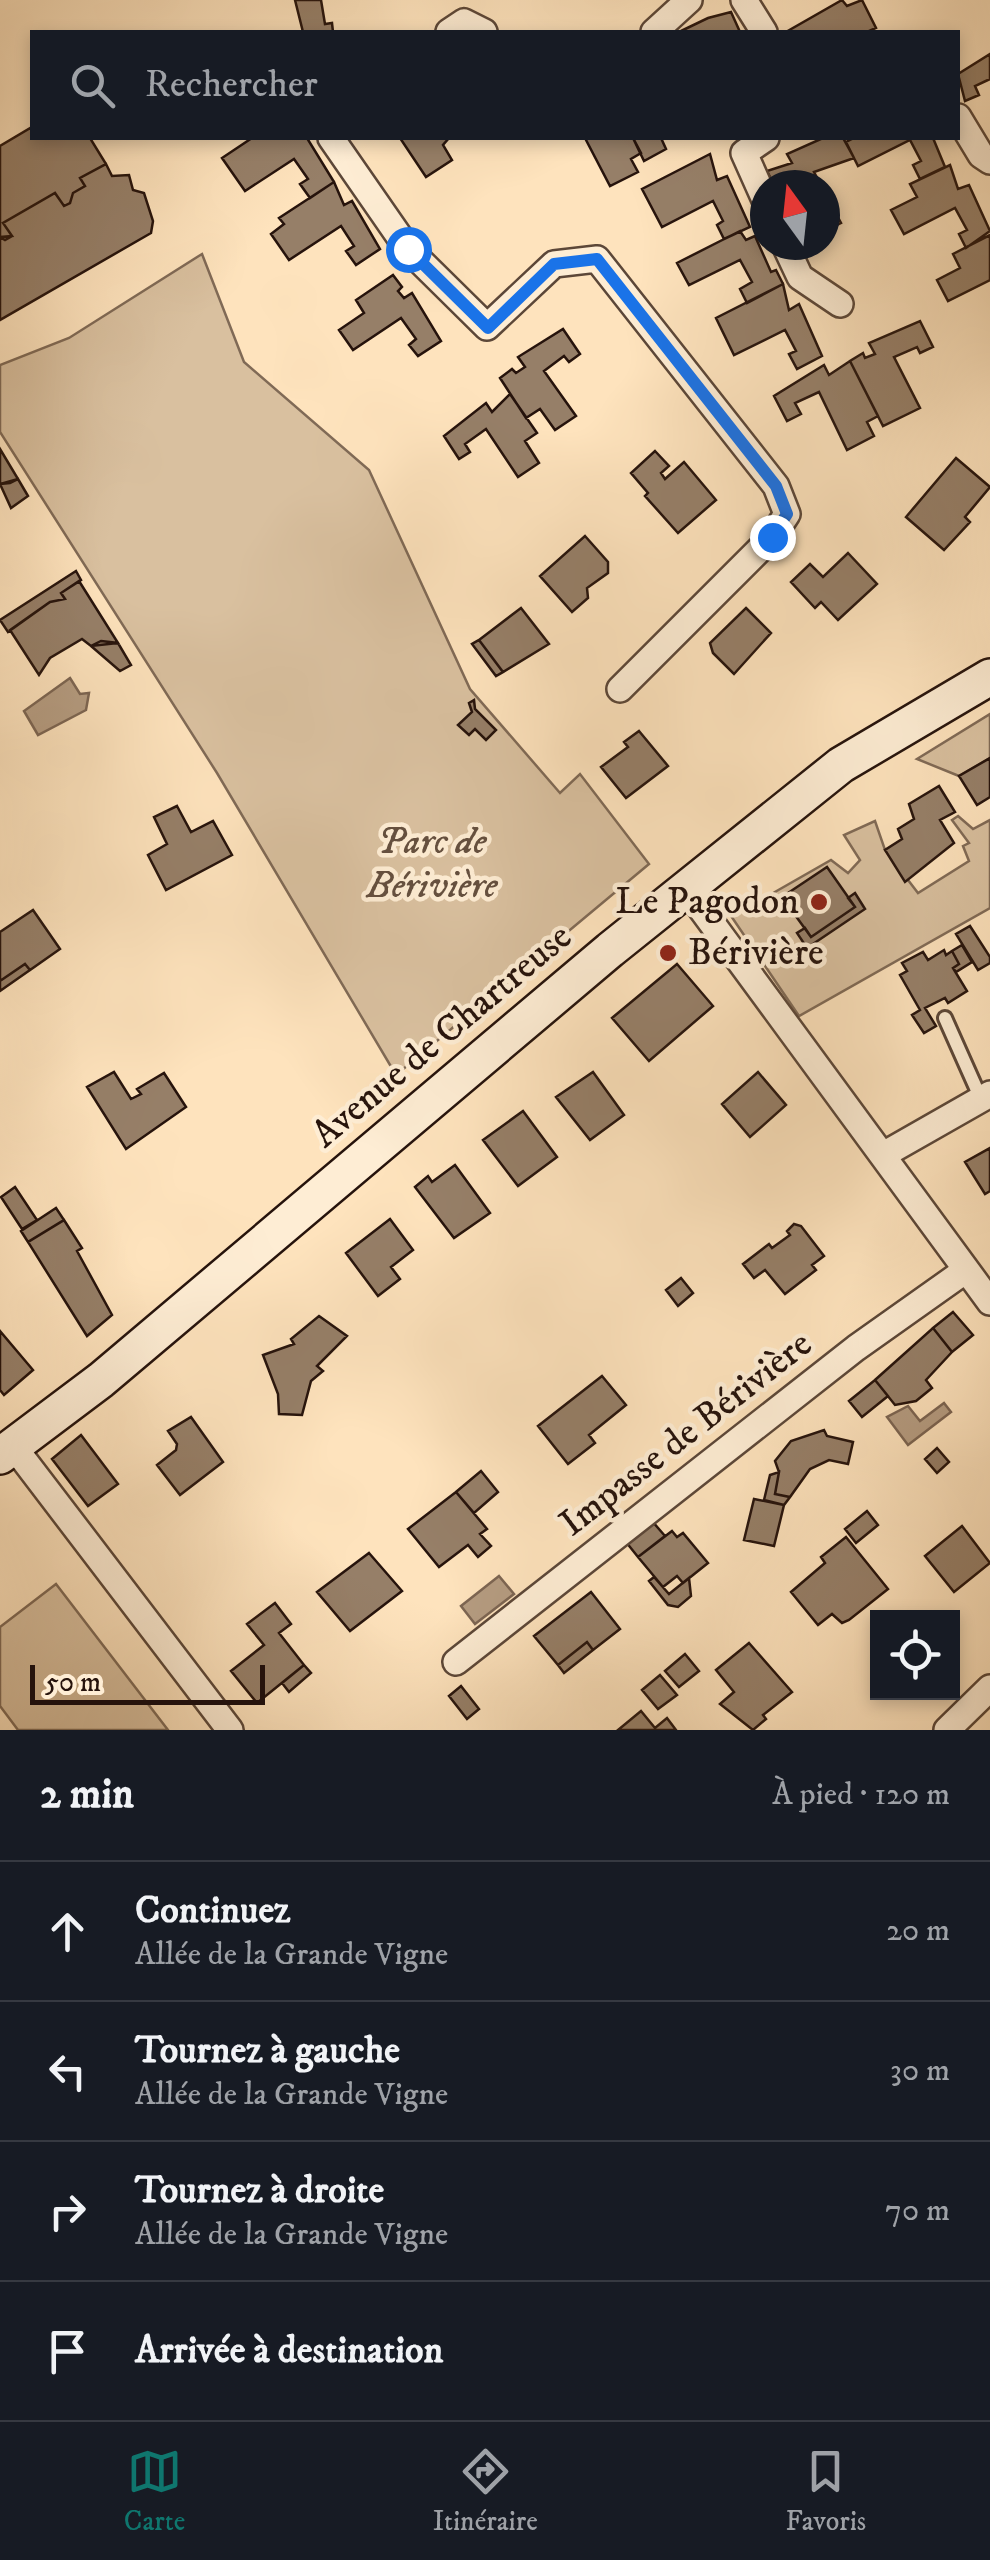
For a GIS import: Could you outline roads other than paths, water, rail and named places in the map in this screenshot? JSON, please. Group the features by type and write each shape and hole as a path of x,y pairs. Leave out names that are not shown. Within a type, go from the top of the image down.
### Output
{"street":[{"path":"656,30 688,0"},
{"path":"744,0 763,30"},
{"path":"452,30 464,22 480,30"},
{"path":"960,119 981,156 990,161"},
{"path":"332,140 408,249 488,328 554,264 597,259 776,486 787,514 772,537 620,689"},
{"path":"752,170 744,153 763,140"},
{"path":"792,260 800,277 840,304"},
{"name":"Avenue de Chartreuse","path":"230,1730 7,1452 100,1380 686,888 841,766 990,677"},
{"path":"686,888 990,1302"},
{"path":"883,1155 986,1096"},
{"name":"Impasse de Bérivière","path":"456,1662 856,1348 966,1270"},
{"path":"947,1730 990,1688"}],"lane":[{"path":"945,1018 986,1096"}],"place":[{"name":"Le Pagodon","path":"819,902"},
{"name":"Bérivière","path":"668,953"}],"park label":[{"name":"Parc de Bérivière","path":"432,864"}]}
